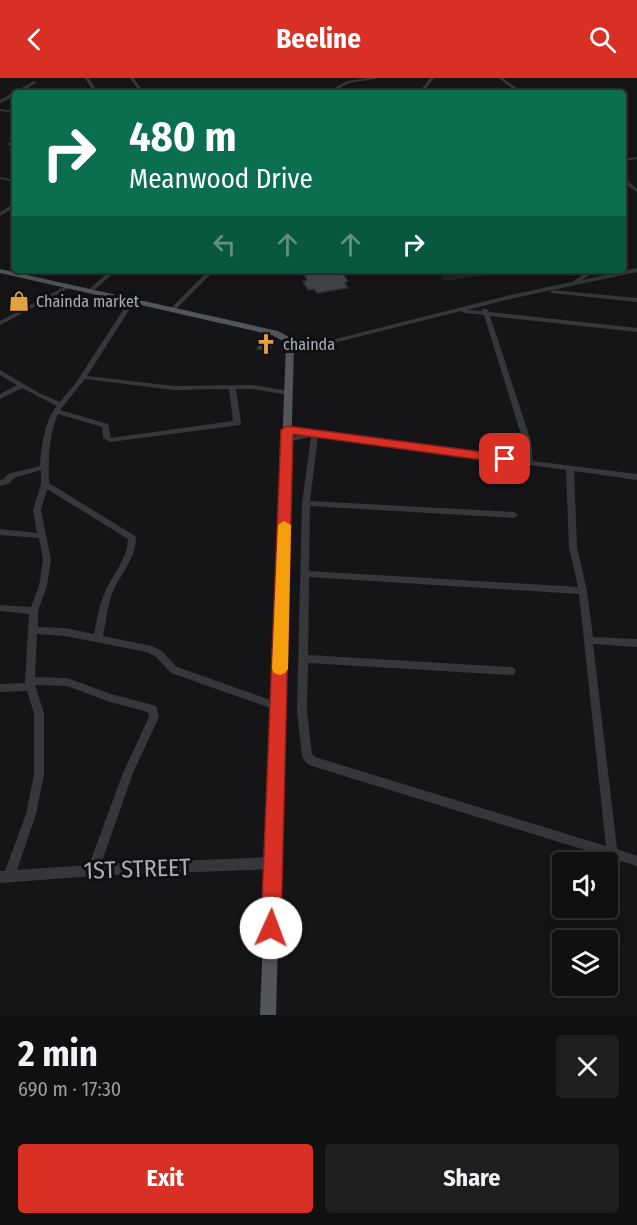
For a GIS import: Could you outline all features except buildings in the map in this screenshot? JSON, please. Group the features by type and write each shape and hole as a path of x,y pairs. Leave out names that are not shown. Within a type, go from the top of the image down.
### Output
{"main road":[{"path":"20,273 89,292 275,333 286,339 290,348 268,1015"}],"street":[{"path":"333,90 348,82 378,78"},
{"path":"423,90 432,78"},
{"path":"501,78 517,90"},
{"path":"21,90 35,82"},
{"path":"626,182 637,190"},
{"path":"89,292 111,273"},
{"path":"172,310 209,273"},
{"path":"569,285 589,273"},
{"path":"290,348 624,273"},
{"path":"577,284 590,295"},
{"path":"0,323 68,287"},
{"path":"543,291 637,300"},
{"path":"4,877 30,814 39,775 39,713 31,684 34,611 47,570 46,550 37,510 45,484 44,467 51,423 132,301"},
{"path":"484,304 527,441 529,462"},
{"path":"461,311 637,330"},
{"path":"0,372 59,408 105,426 107,438 110,440 146,437 237,423 232,387"},
{"path":"83,377 174,388 253,387 289,393"},
{"path":"0,397 22,385"},
{"path":"287,435 315,435 637,477"},
{"path":"315,435 306,503 302,711 306,756 312,761 609,852"},
{"path":"0,475 4,482 11,476 44,467"},
{"path":"570,468 573,547 583,591 612,852"},
{"path":"45,484 132,538 133,544 123,571 106,599 98,638"},
{"path":"306,503 514,514"},
{"path":"0,532 43,536"},
{"path":"306,574 583,591"},
{"path":"0,608 34,611"},
{"path":"34,630 65,632 149,649 159,654 174,670 279,707"},
{"path":"589,640 637,643"},
{"path":"304,659 511,671"},
{"path":"0,688 67,682 110,698 153,709 154,717 128,773 93,870"},
{"path":"618,855 637,861"},
{"name":"1ST STREET","path":"4,877 93,870 274,863"}],"shaded area":[{"path":"439,273 494,274 444,281"}],"slow traffic":[{"path":"280,669 284,525"}],"place":[{"name":"Chainda market","path":"19,301"},
{"name":"chainda","path":"266,344"}],"route":[{"path":"271,928 287,430 505,459"}]}
